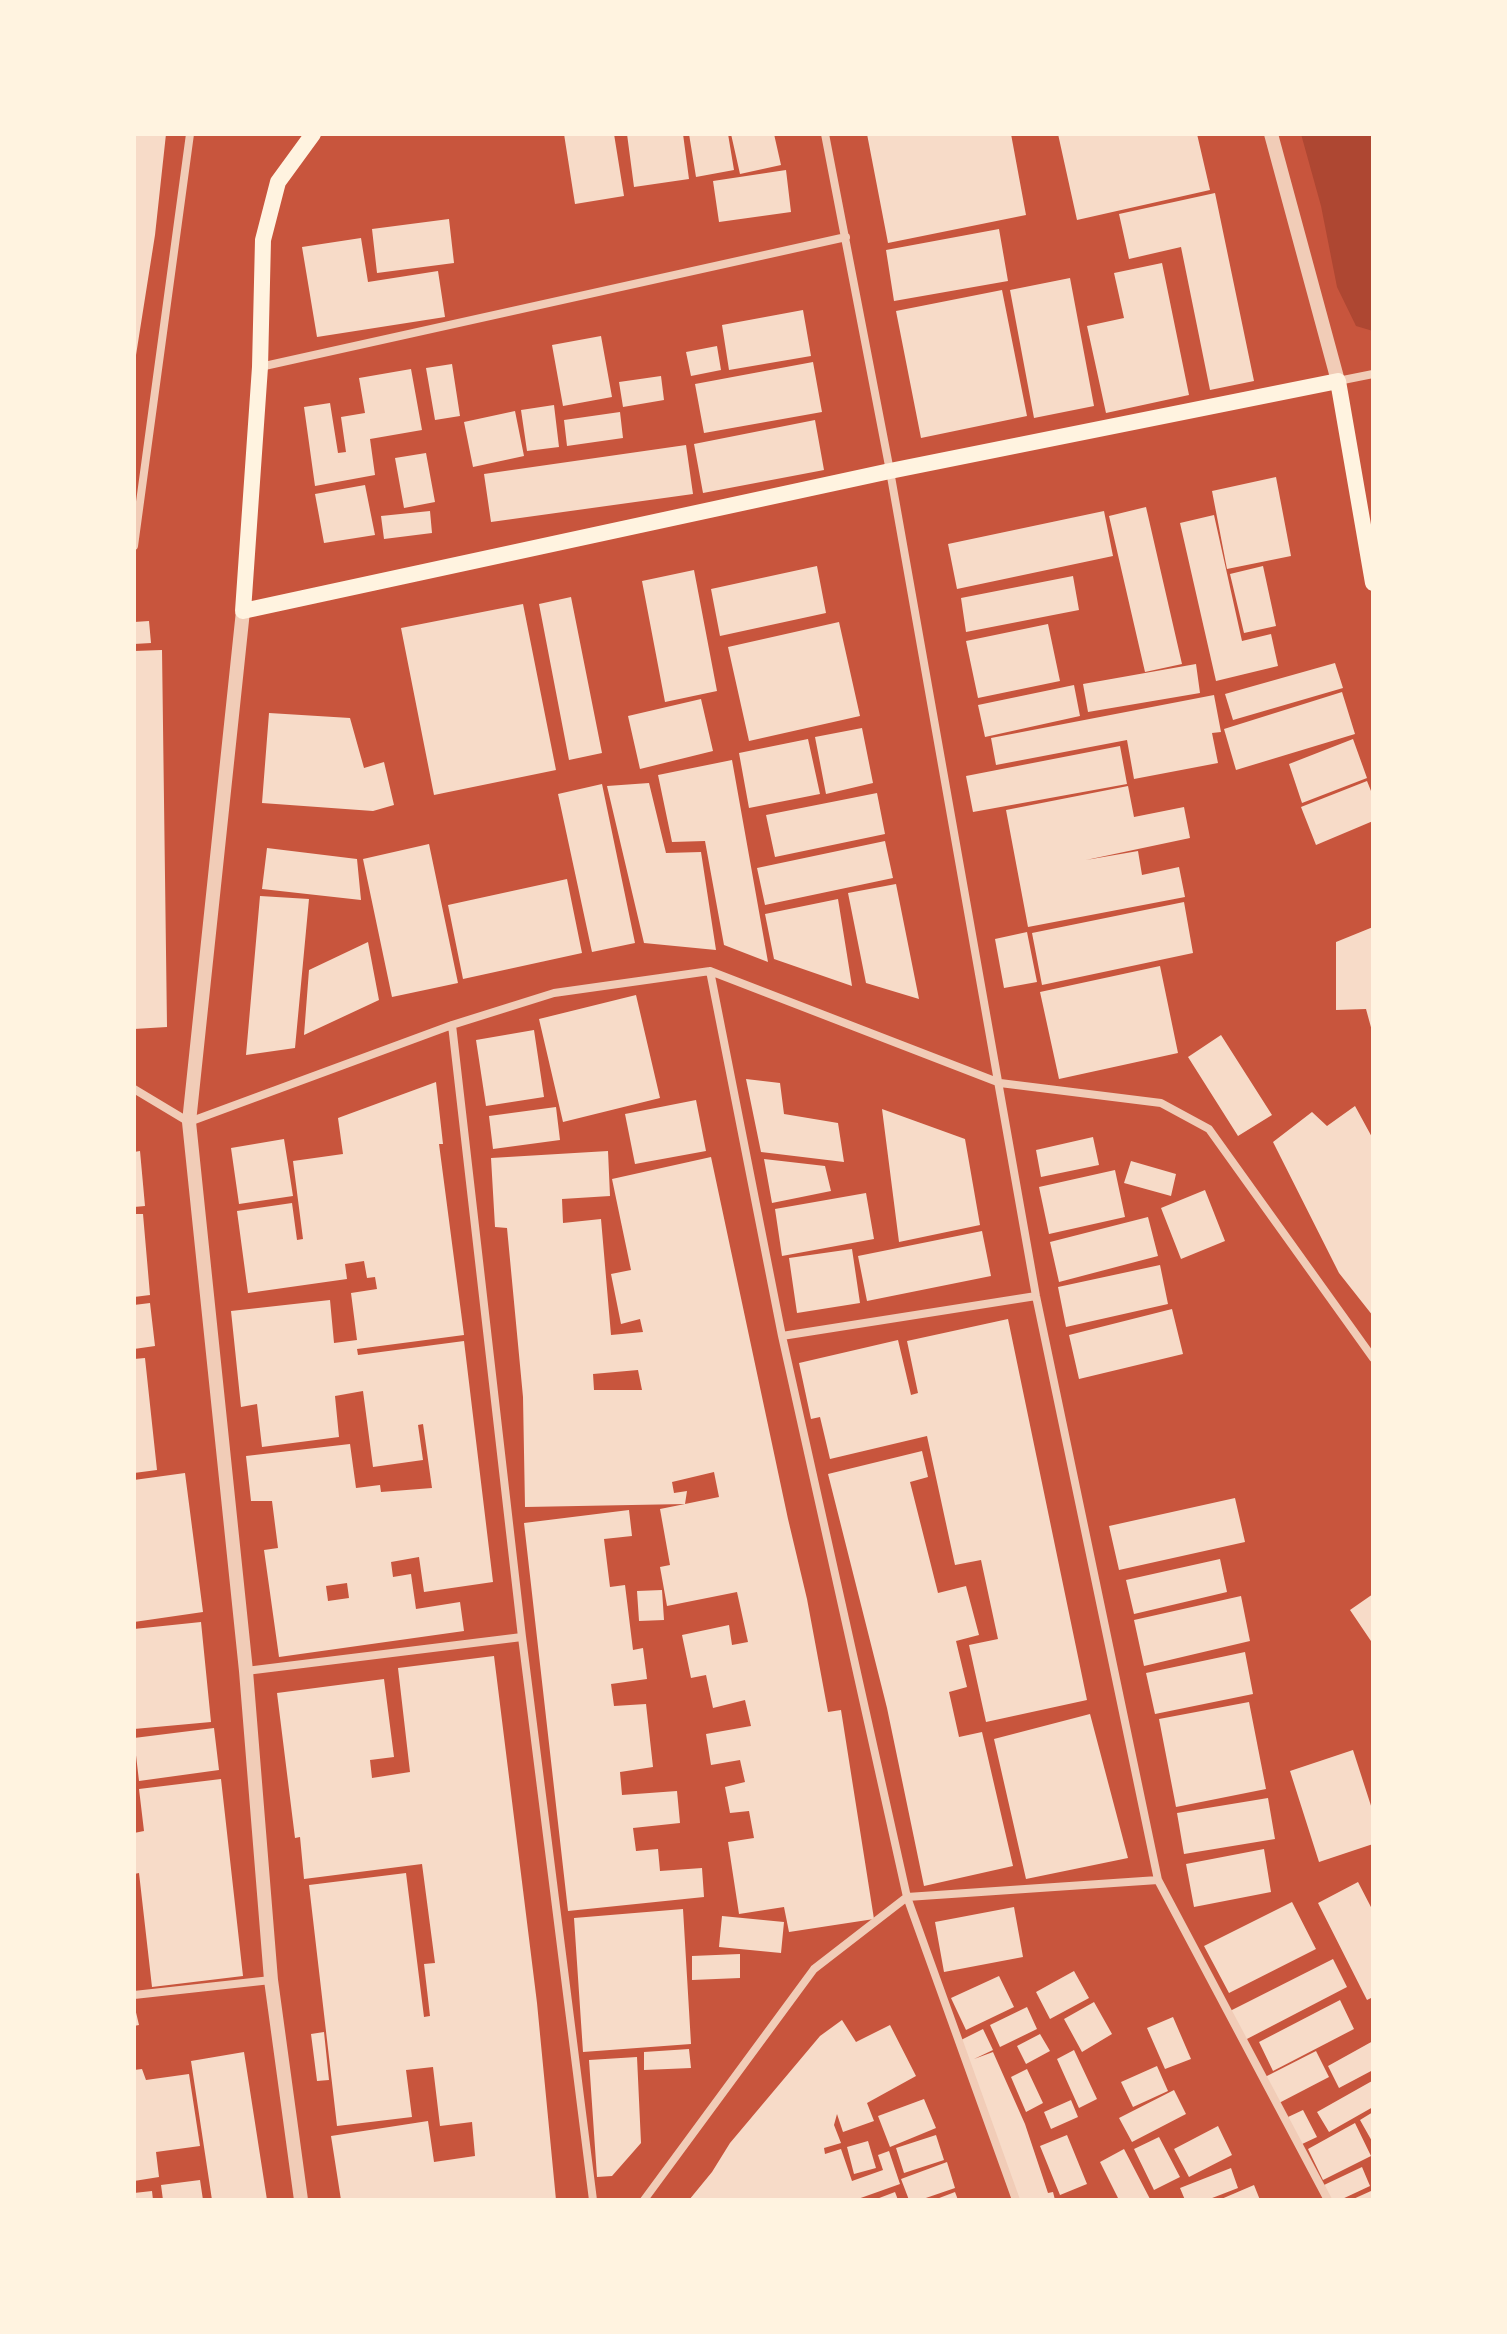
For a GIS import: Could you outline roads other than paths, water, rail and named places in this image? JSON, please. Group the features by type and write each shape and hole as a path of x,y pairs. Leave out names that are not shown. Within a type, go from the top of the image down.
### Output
{"main road":[{"path":"313,134 278,182 263,240 260,367 243,611 890,471 1338,381 1373,583"}],"street":[{"path":"134,546 190,134"},
{"path":"825,134 890,471 1036,1296 1158,1880 1328,2200"},
{"path":"1271,134 1338,381 1373,374"},
{"path":"260,367 846,237"},
{"path":"243,611 189,1122 246,1671 271,1980 301,2200"},
{"path":"189,1122 452,1025 554,993 710,971 1000,1083 1161,1103 1209,1129 1373,1358"},
{"path":"710,971 782,1336 907,1897 1016,2200"},
{"path":"452,1025 522,1637 593,2200"},
{"path":"134,1089 189,1122"},
{"path":"782,1336 1036,1296"},
{"path":"246,1671 522,1637"},
{"path":"644,2200 814,1969 907,1897 1158,1880"},
{"path":"134,1995 271,1980"}]}
